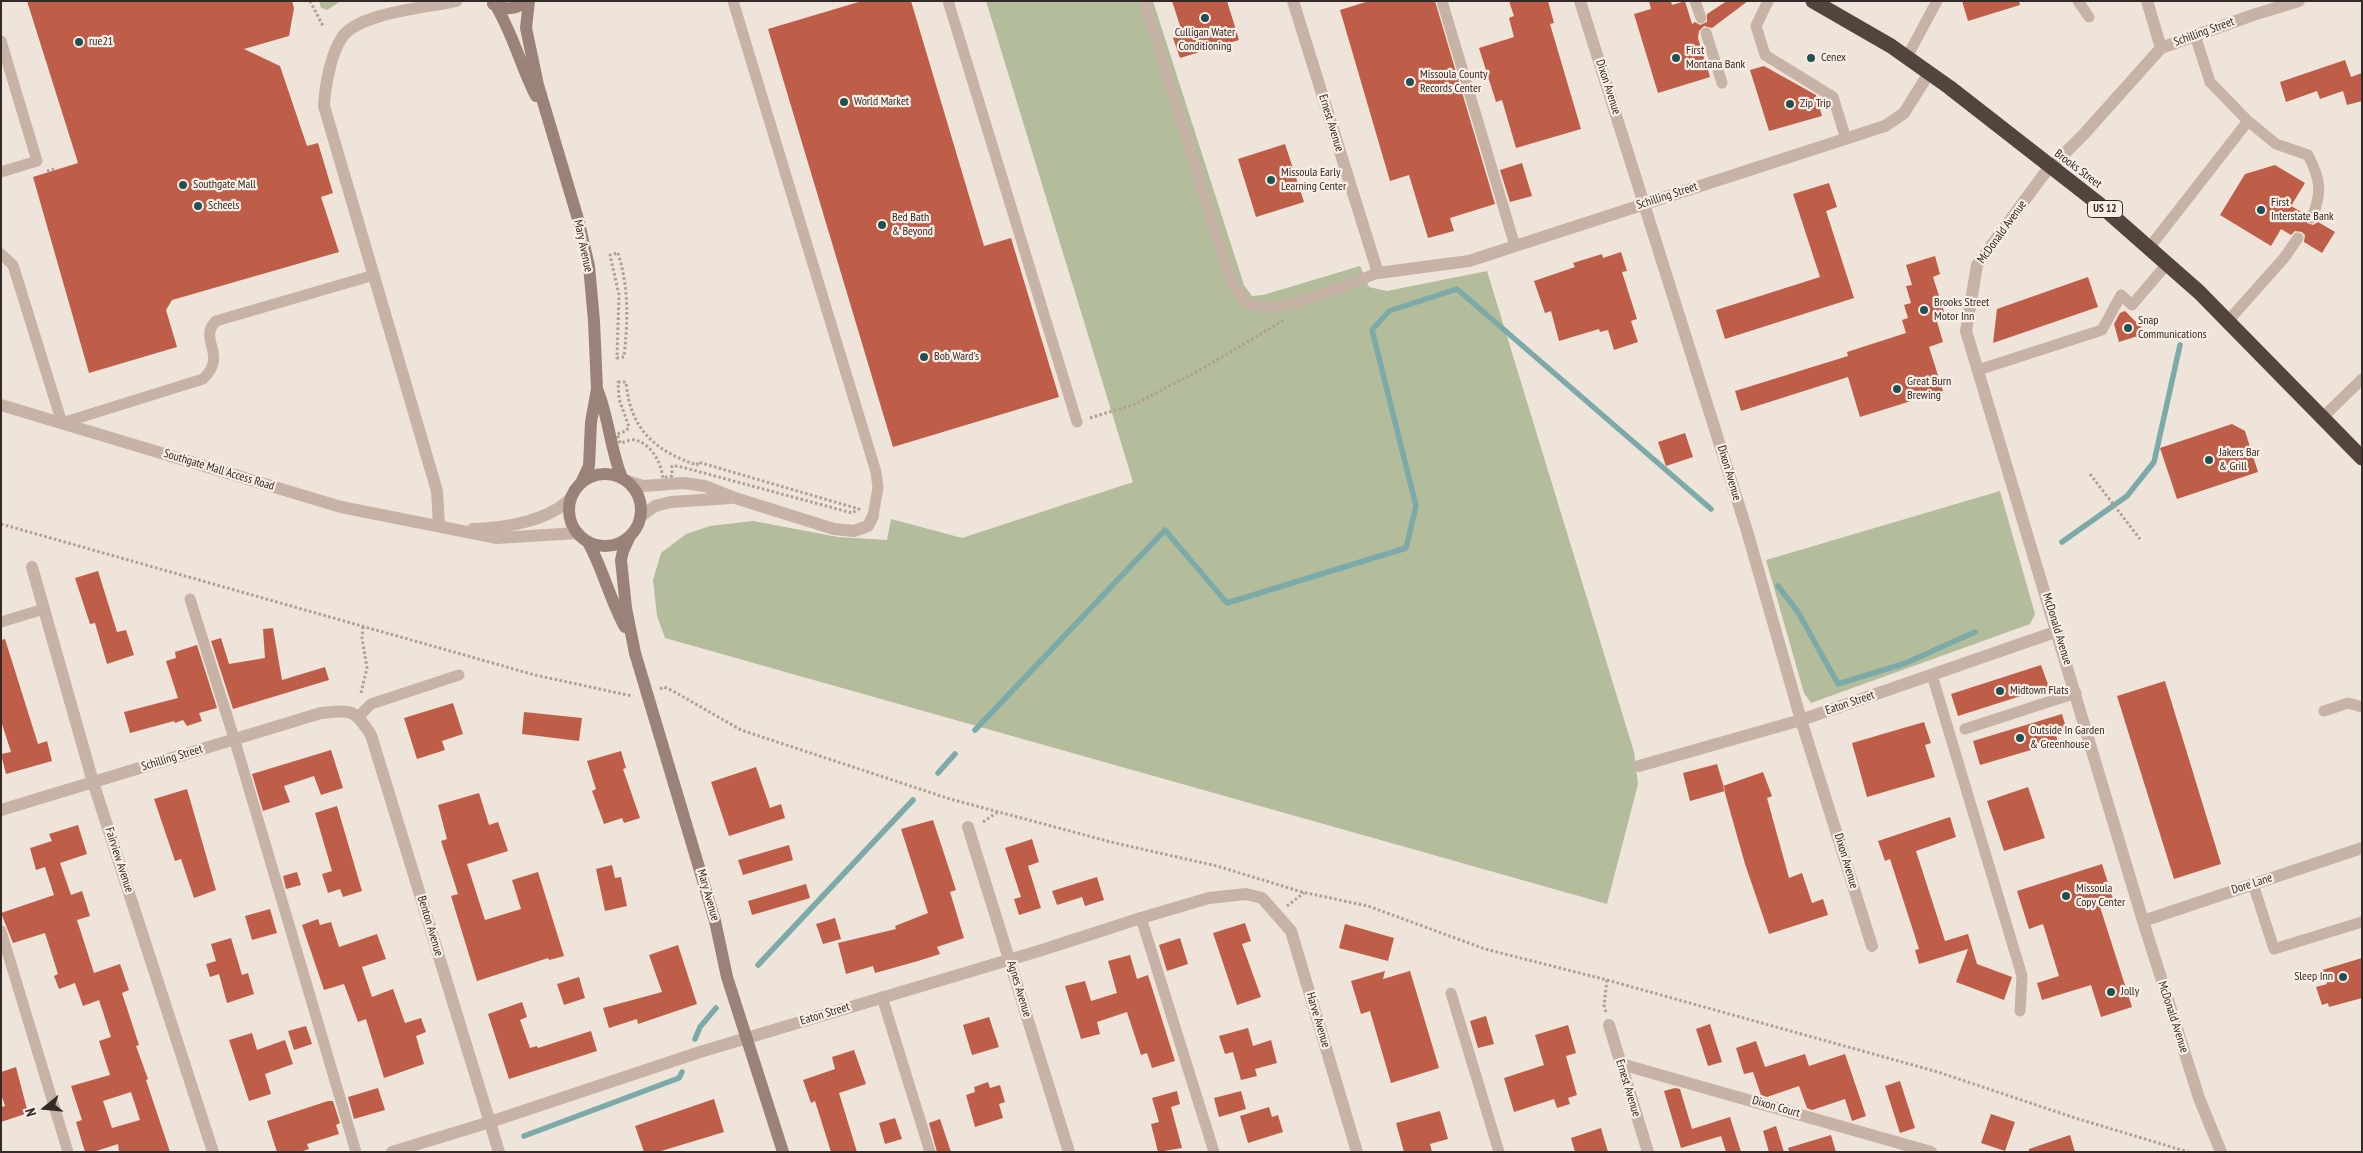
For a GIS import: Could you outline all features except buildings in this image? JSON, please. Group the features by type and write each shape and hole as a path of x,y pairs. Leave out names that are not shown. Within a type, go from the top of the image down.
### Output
{"highway":[{"name":"Brooks Street","path":"1814,1 1907,57 2099,204 2228,321 2362,458"}],"street":[{"path":"390,13 410,1"},
{"path":"438,526 437,491 324,106 325,83 343,36 367,20 390,13 456,1"},
{"path":"492,4 514,8 528,1"},
{"name":"Mary Avenue","path":"528,1 526,28 547,119 578,219 589,266 597,389"},
{"name":"Ernest Avenue","path":"1293,1 1378,272"},
{"name":"Dixon Avenue","path":"1580,1 1645,202 1747,531 1801,720 1872,946"},
{"path":"2147,1 2161,48"},
{"name":"Schilling Street","path":"2084,134 2161,48 2253,15 2299,1"},
{"name":"Mary Avenue","path":"492,4 506,23 524,73 547,119"},
{"name":"Schilling Street","path":"1378,272 1469,261 1645,202 1885,126 1904,113 1929,73"},
{"name":"McDonald Avenue","path":"2084,134 2050,167 1977,265 1966,331 2058,631 2143,921 2199,1098 2221,1152"},
{"path":"597,389 604,405 614,460 624,480 639,498 640,518 637,527 630,536 610,546 583,538 572,523 569,510 571,498 589,466 592,422 597,389"},
{"name":"Southgate Mall Access Road","path":"1,405 341,507 497,538 541,534 583,538"},
{"path":"581,483 590,477 601,474 643,486 684,483 705,486 735,498 834,528 854,531 868,526 873,516"},
{"name":"Southgate Mall Access Road","path":"438,526 460,530 483,529 532,520 561,508 571,498"},
{"path":"640,518 655,506 671,502 735,498"},
{"name":"Mary Avenue","path":"630,536 623,550 621,560 631,638 716,921 727,977 783,1152"},
{"name":"Mary Avenue","path":"583,538 599,562 617,612 631,638"},
{"name":"Fairview Avenue","path":"32,567 94,782 213,1152"},
{"name":"Eaton Street","path":"1639,766 1801,720 2058,631"},
{"name":"Schilling Street","path":"1,810 234,738 322,713 345,711 359,716"},
{"name":"Benton Avenue","path":"359,716 371,735 499,1152"},
{"name":"Agnes Avenue","path":"968,827 1069,1152"},
{"name":"Dore Lane","path":"2143,921 2362,848"},
{"name":"Eaton Street","path":"392,1152 490,1122 700,1052 1209,898 1246,894 1262,898"},
{"name":"Harve Avenue","path":"1262,898 1291,932 1357,1152"},
{"name":"Ernest Avenue","path":"1610,1024 1648,1152"},
{"name":"Dixon Court","path":"1621,1064 1931,1151"}],"lane":[{"path":"733,1 876,472 878,488 873,516"},
{"path":"948,1 1077,422"},
{"path":"1144,1 1226,265 1237,291 1250,305 1269,308 1291,304 1378,272"},
{"path":"1442,1 1515,246"},
{"path":"1695,1 1701,18"},
{"path":"1768,1 1756,26 1765,55 1833,97 1846,139"},
{"path":"1907,57 1937,1"},
{"path":"2078,1 2089,17"},
{"path":"1706,33 1722,82"},
{"path":"2195,36 2210,82 2248,121 2276,144 2308,155 2319,175 2320,199 2312,218"},
{"path":"1,41 37,161 1,172"},
{"path":"2149,248 2248,121"},
{"path":"2228,321 2284,258 2298,238"},
{"path":"1,254 12,264 62,423 203,379 212,370 214,359 209,333 210,327 216,321 374,275"},
{"path":"1978,370 2102,330 2121,295 2132,306 2167,264"},
{"path":"2322,418 2362,379"},
{"path":"190,599 234,738 356,1152"},
{"path":"1,622 44,609"},
{"path":"359,716 371,704 459,675"},
{"path":"1932,675 2022,976 2020,1011"},
{"path":"1965,729 2076,693"},
{"path":"2324,711 2348,703 2362,707"},
{"path":"2253,884 2274,949 2362,922"},
{"path":"1141,918 1214,1152"},
{"path":"1,931 68,1152"},
{"path":"1451,993 1499,1152"},
{"path":"882,997 930,1152"}],"path":[{"path":"310,1 323,26"},
{"path":"618,252 624,272 627,296 624,357 617,358 619,295 610,255 618,252"},
{"path":"1077,422 1135,404 1202,369 1287,319"},
{"path":"618,382 626,382 628,400 642,431 667,453 697,465 698,462 859,509 852,513 678,466 672,466 672,476 663,478 659,460 641,443 633,440 620,442 617,434 626,431 629,427 619,399 618,382"},
{"path":"2090,474 2140,538"},
{"path":"1,524 535,675 635,696"},
{"path":"360,698 367,668 362,638 363,626"},
{"path":"657,689 664,687 673,691 741,730 950,799 1115,843 1217,866 1305,893 1368,906 1485,949 1607,980 1938,1072 2188,1152"},
{"path":"983,822 999,811"},
{"path":"1285,908 1305,893"},
{"path":"1607,980 1604,1005 1610,1024"}],"green space":[{"path":"319,1 341,1 327,10 321,8"},
{"path":"986,1 1153,1 1244,285 1252,296 1263,295 1360,266 1369,287 1387,291 1487,271 1634,752 1638,784 1607,904 665,638 657,616 653,580 661,553 686,534 710,526 753,521 838,537 887,540 891,519 962,538 1133,482"},
{"path":"2000,491 2035,614 2030,624 1811,703 1804,693 1766,560"}],"waterway":[{"path":"975,730 1165,530 1227,603 1406,548 1416,506 1372,330 1389,311 1457,289 1711,509"},
{"path":"2062,542 2127,496 2154,462 2180,345"},
{"path":"1778,586 1798,612 1838,684 1906,663 1975,632"},
{"path":"938,773 955,754"},
{"path":"758,965 913,800"},
{"path":"695,1039 700,1027 716,1008"},
{"path":"524,1136 679,1078 682,1072"}],"place":[{"name":"Culligan Water Conditioning","path":"1205,18"},
{"name":"rue21","path":"79,42"},
{"name":"First Montana Bank","path":"1676,58"},
{"name":"Cenex","path":"1811,58"},
{"name":"Missoula County Records Center","path":"1410,82"},
{"name":"World Market","path":"844,102"},
{"name":"Zip Trip","path":"1790,104"},
{"name":"Missoula Early Learning Center","path":"1271,180"},
{"name":"Southgate Mall","path":"183,185"},
{"name":"Scheels","path":"198,206"},
{"name":"First Interstate Bank","path":"2261,210"},
{"name":"Bed Bath & Beyond","path":"882,225"},
{"name":"Brooks Street Motor Inn","path":"1924,310"},
{"name":"Snap Communications","path":"2128,328"},
{"name":"Bob Ward's","path":"924,357"},
{"name":"Great Burn Brewing","path":"1897,389"},
{"name":"Jakers Bar & Grill","path":"2209,460"},
{"name":"Midtown Flats","path":"2000,691"},
{"name":"Outside In Garden & Greenhouse","path":"2020,738"},
{"name":"Missoula Copy Center","path":"2066,896"},
{"name":"Sleep Inn","path":"2343,977"},
{"name":"Jolly","path":"2111,992"}]}
